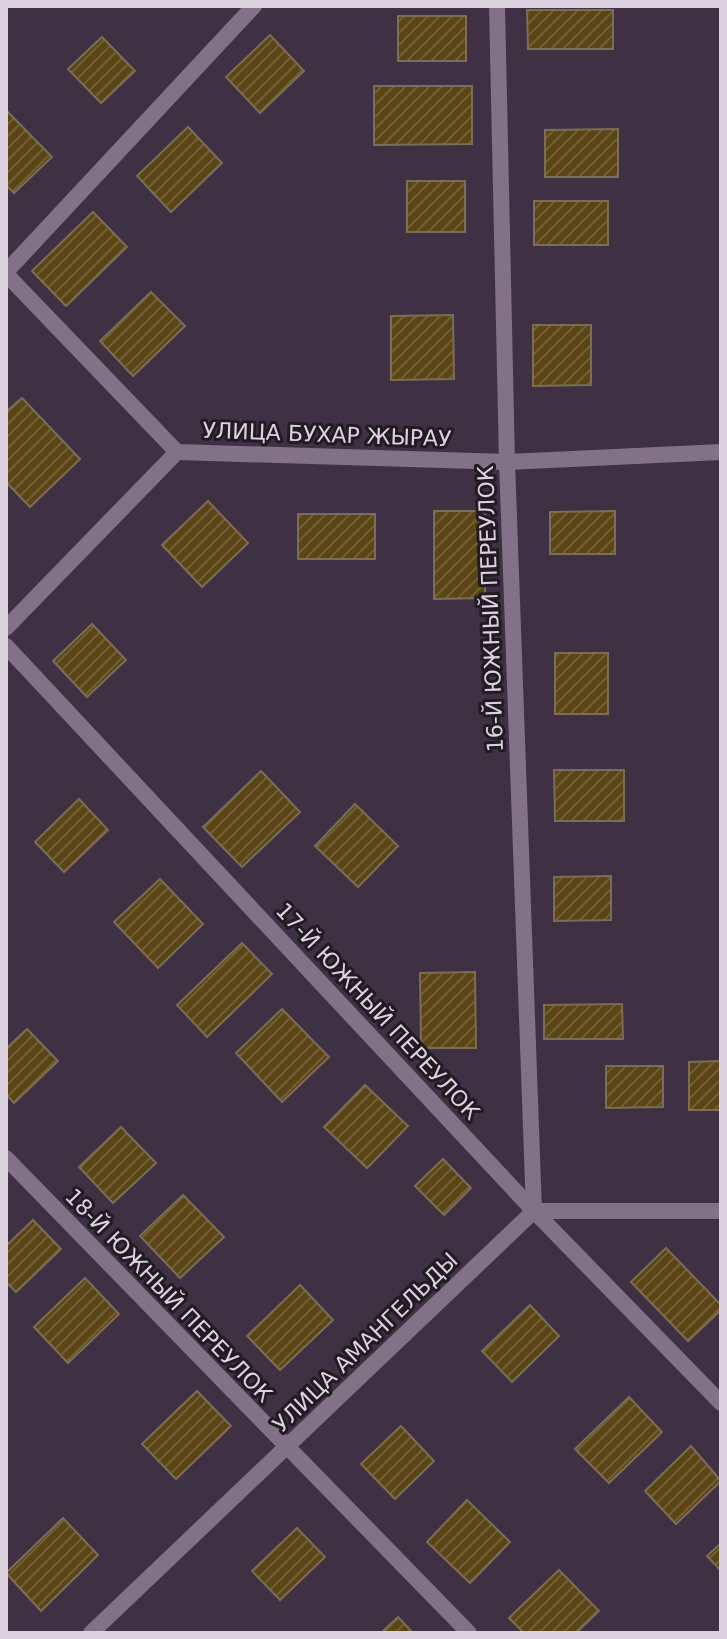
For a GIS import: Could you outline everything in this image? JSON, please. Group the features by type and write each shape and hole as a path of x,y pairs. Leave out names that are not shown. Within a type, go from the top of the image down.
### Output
{"street":[{"path":"6,273 254,6"},
{"name":"16-Й ЮЖНЫЙ ПЕРЕУЛОК","path":"497,6 507,462 534,1211"},
{"name":"УЛИЦА БУХАР ЖЫРАУ","path":"6,273 177,452 507,462 721,452"},
{"path":"6,628 177,452"},
{"name":"17-Й ЮЖНЫЙ ПЕРЕУЛОК","path":"6,646 534,1211 721,1403"},
{"name":"18-Й ЮЖНЫЙ ПЕРЕУЛОК","path":"6,1158 469,1633"},
{"path":"534,1211 721,1211"},
{"name":"УЛИЦА АМАНГЕЛЬДЫ","path":"91,1633 534,1211"}],"building":[{"path":"527,10 613,10 613,49 528,49"},
{"path":"398,16 466,16 466,61 398,61"},
{"path":"270,35 304,71 260,113 226,77"},
{"path":"102,37 135,71 101,103 68,69"},
{"path":"374,86 472,86 472,144 374,145"},
{"path":"6,110 52,157 14,193 6,185"},
{"path":"188,127 222,163 171,212 137,176"},
{"path":"618,129 618,177 545,177 545,130"},
{"path":"407,181 465,181 465,232 407,232"},
{"path":"534,201 608,201 608,245 534,245"},
{"path":"93,212 127,247 66,306 32,271"},
{"path":"151,292 185,326 133,376 100,341"},
{"path":"453,315 454,379 391,380 391,316"},
{"path":"533,325 591,325 591,385 533,386"},
{"path":"22,398 80,459 30,507 6,482 6,412"},
{"path":"208,501 248,543 202,587 162,545"},
{"path":"434,511 485,511 485,598 434,599"},
{"path":"615,511 615,554 550,554 550,512"},
{"path":"298,514 375,514 375,559 298,559"},
{"path":"92,624 126,660 87,697 53,661"},
{"path":"555,653 608,653 608,714 555,714"},
{"path":"554,770 624,770 624,821 555,821"},
{"path":"261,771 300,812 242,867 203,827"},
{"path":"79,799 108,830 64,872 35,842"},
{"path":"355,804 398,846 358,887 315,846"},
{"path":"611,876 611,920 554,921 554,877"},
{"path":"160,879 203,924 158,968 114,922"},
{"path":"242,943 272,974 207,1037 177,1005"},
{"path":"475,972 476,1048 421,1048 420,973"},
{"path":"622,1004 623,1039 544,1039 544,1005"},
{"path":"282,1009 329,1057 282,1102 236,1053"},
{"path":"27,1029 58,1061 14,1103 6,1094 6,1049"},
{"path":"721,1061 721,1110 689,1110 689,1062"},
{"path":"606,1066 663,1066 663,1107 606,1108"},
{"path":"365,1085 408,1126 367,1168 324,1127"},
{"path":"121,1127 156,1163 113,1203 79,1167"},
{"path":"443,1159 471,1188 444,1215 415,1186"},
{"path":"183,1195 224,1237 180,1278 140,1236"},
{"path":"33,1220 61,1249 16,1292 6,1282 6,1246"},
{"path":"666,1248 721,1305 721,1310 688,1341 631,1282"},
{"path":"85,1278 119,1314 68,1363 34,1327"},
{"path":"300,1285 333,1320 280,1370 247,1336"},
{"path":"530,1305 559,1336 512,1382 482,1351"},
{"path":"197,1391 231,1426 176,1479 142,1444"},
{"path":"629,1397 662,1432 609,1483 575,1449"},
{"path":"401,1426 434,1461 395,1499 361,1464"},
{"path":"691,1446 721,1481 676,1524 645,1491"},
{"path":"467,1500 510,1542 470,1583 427,1542"},
{"path":"63,1518 98,1555 41,1611 6,1573"},
{"path":"297,1528 325,1557 280,1600 252,1571"},
{"path":"721,1543 721,1571 707,1556"},
{"path":"559,1570 599,1611 576,1633 524,1633 509,1618"},
{"path":"398,1617 413,1633 381,1633"}]}
